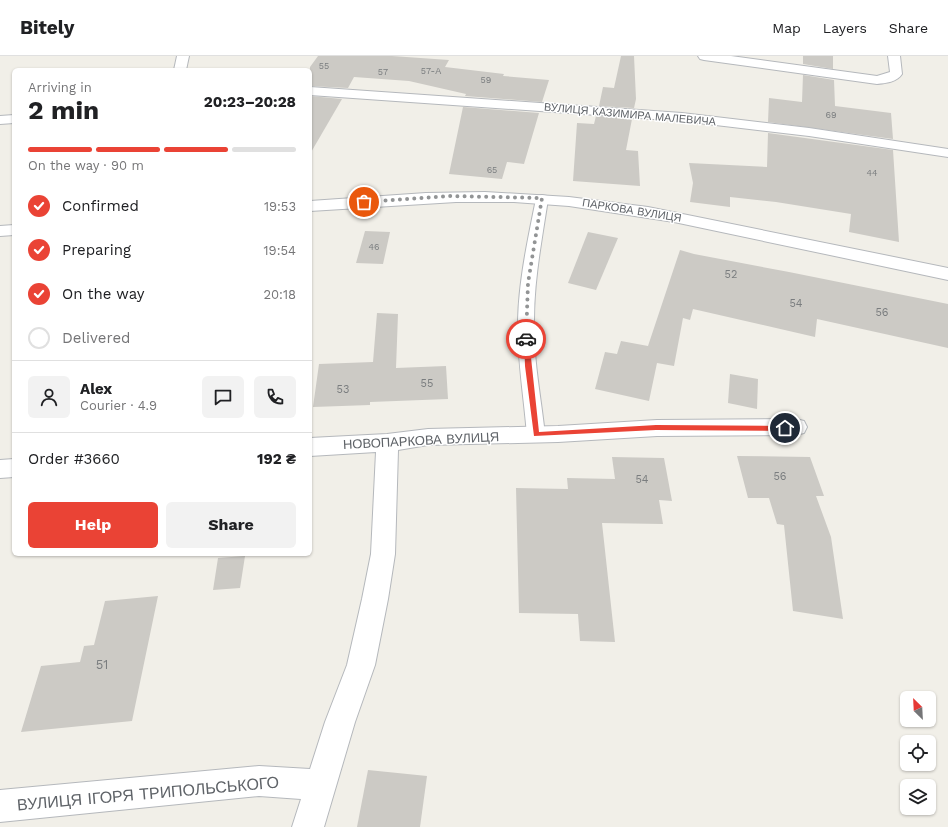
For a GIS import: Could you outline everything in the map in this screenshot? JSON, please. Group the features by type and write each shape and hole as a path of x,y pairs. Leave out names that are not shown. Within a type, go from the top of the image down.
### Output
{"street":[{"path":"180,68 183,56"},
{"path":"704,56 868,80 886,79 896,74 894,56"},
{"name":"ВУЛИЦЯ КАЗИМИРА МАЛЕВИЧА","path":"312,91 682,117 802,131 948,153"},
{"path":"0,120 12,119"},
{"name":"ПАРКОВА ВУЛИЦЯ","path":"312,206 449,196 542,198 622,207 948,274"},
{"path":"0,231 12,230"},
{"name":"НОВОПАРКОВА ВУЛИЦЯ","path":"312,447 387,443 428,437 536,435 656,428 796,427"},
{"path":"308,827 320,786 361,664 375,599 383,554 387,443"},
{"path":"0,469 12,468"},
{"name":"ВУЛИЦЯ ІГОРЯ ТРИПОЛЬСЬКОГО","path":"0,806 259,781 288,782 320,786"}],"lane":[{"path":"536,435 528,366 526,309 534,245 542,198"}],"building":[{"path":"318,56 392,56 449,60 445,67 504,74 503,76 549,80 542,102 465,96 466,94 409,81 354,77 348,88 312,86 312,68 310,67"},
{"path":"621,56 634,56 636,99 634,108 599,106 603,87 614,88"},
{"path":"803,56 833,56 833,69 803,64"},
{"path":"803,75 834,80 835,106 891,113 893,139 768,122 769,98 802,102"},
{"path":"312,96 342,99 312,151"},
{"path":"463,107 539,113 524,164 507,162 502,179 449,174"},
{"path":"596,116 632,119 626,150 638,151 640,186 573,181 577,123 594,124"},
{"path":"768,133 893,150 899,242 849,232 851,214 776,202 730,197 730,207 690,202 693,183 689,163 767,167"},
{"path":"365,231 390,232 383,264 356,263"},
{"path":"588,232 618,238 596,290 568,283"},
{"path":"680,250 948,304 948,348 817,319 815,337 693,309 690,320 683,318 674,366 657,363 649,401 595,389 605,352 617,354 621,341 648,346"},
{"path":"377,313 398,314 396,368 446,366 448,399 370,402 370,405 313,407 319,364 373,362"},
{"path":"730,374 758,379 757,409 728,403"},
{"path":"737,456 810,457 824,496 816,496 831,537 843,619 793,611 784,525 777,524 769,498 748,498"},
{"path":"612,457 664,458 672,501 659,500 663,524 602,523 615,642 580,641 578,614 519,613 516,488 568,489 567,478 615,479"},
{"path":"245,556 240,588 213,590 218,558"},
{"path":"158,596 132,721 21,732 41,666 80,662 84,646 94,645 105,601"},
{"path":"368,770 427,776 420,827 357,827"}],"way so far":[{"path":"364,202 449,196 542,198 528,283 526,339"}],"route":[{"path":"526,339 536,435 656,428 785,428"}]}
